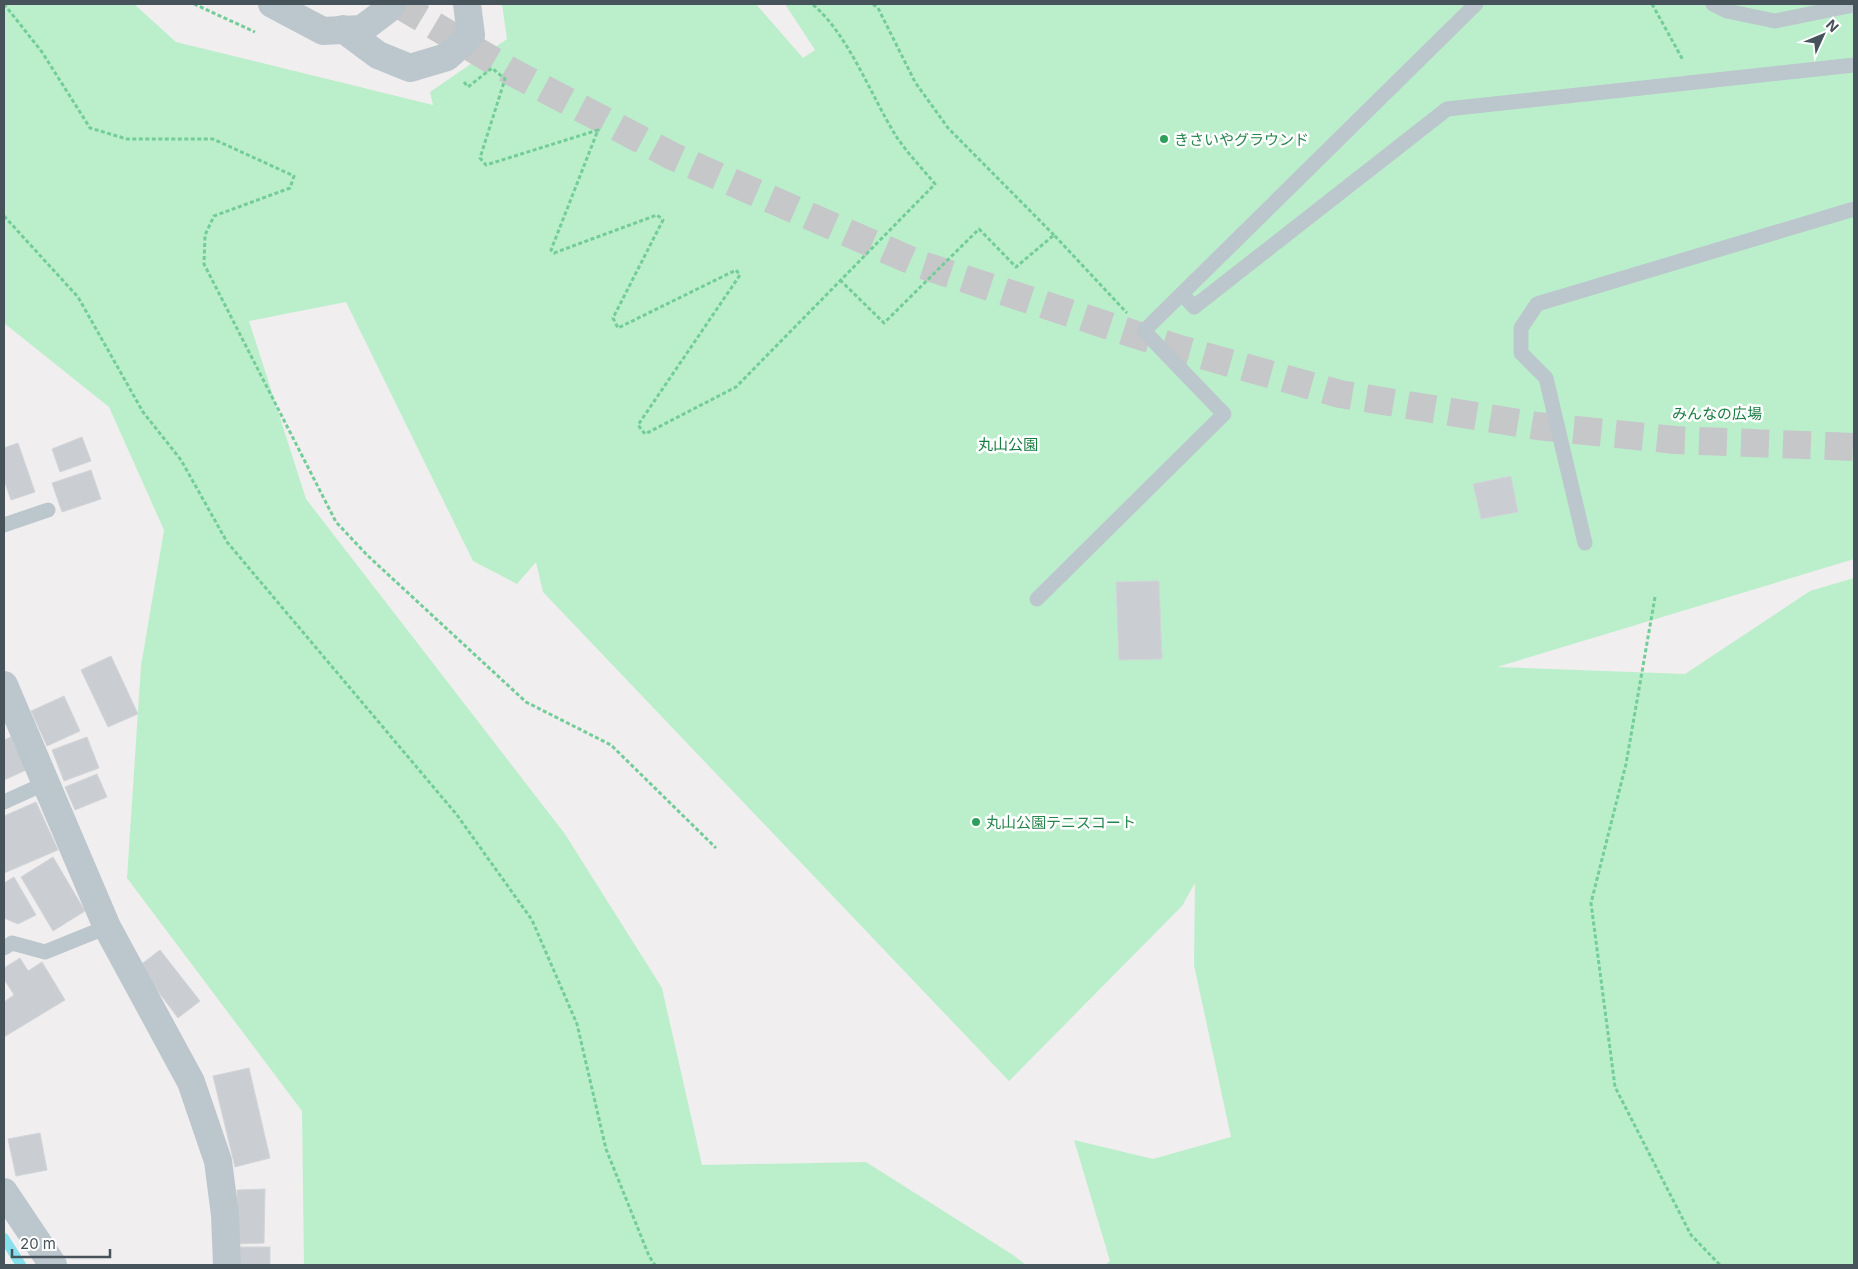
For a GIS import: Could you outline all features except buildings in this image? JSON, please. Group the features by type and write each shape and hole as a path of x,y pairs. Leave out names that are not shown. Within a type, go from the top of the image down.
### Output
{"street":[{"path":"272,4 323,30 362,29 392,4"},
{"path":"344,29 378,54 410,68 447,58 471,35 467,4"},
{"path":"4,685 107,927 191,1082 218,1162 225,1215 227,1265"},
{"path":"4,1192 53,1265"}],"lane":[{"path":"1037,599 1224,414 1144,331 1476,4"},
{"path":"1713,4 1727,11 1776,21 1854,5"},
{"path":"1182,294 1194,306 1447,109 1854,65"},
{"path":"1585,543 1546,378 1522,352 1521,328 1537,304 1854,209"},
{"path":"4,525 48,510"},
{"path":"4,802 46,783"},
{"path":"4,948 12,943 45,952 107,927"}],"path":[{"path":"4,4 42,52 90,128 127,139 213,139 294,176 290,188 214,216 205,235 204,264 336,522 367,555 526,702 611,746 716,848"},
{"path":"468,87 492,68 505,79 480,158 486,165 598,130 551,250 554,253 657,215 663,220 613,318 618,328 736,270 740,275 638,425 645,434 736,387 935,184 897,138 854,60 824,14 812,4"},
{"path":"873,4 878,8 915,82 948,128 1054,235 1144,331"},
{"path":"1652,4 1694,82"},
{"path":"4,216 78,296 143,412 181,460 227,542 456,815 532,920 577,1024 606,1149 649,1256 655,1265"},
{"path":"840,280 884,323 979,229 1016,267 1054,235"},
{"path":"1655,597 1626,764 1591,904 1615,1087 1691,1235 1720,1265"}],"green space":[{"path":"4,4 134,4 176,42 433,105 430,92 507,39 502,4 756,4 803,58 815,50 785,4 1854,4 1854,559 1497,667 1685,674 1810,591 1854,578 1854,1265 1105,1265 1110,1261 1074,1140 1153,1159 1231,1137 1194,965 1195,883 1182,906 1009,1081 543,592 536,562 517,584 473,561 346,302 249,321 306,499 565,834 662,988 702,1165 866,1162 1026,1265 304,1265 302,1111 127,878 141,666 164,530 109,407 4,323"}],"waterway":[{"path":"4,1238 21,1265"}],"tunnel":[{"path":"398,4 512,72 672,156 919,264 1180,349 1340,394 1537,426 1675,440 1854,447"}],"place":[{"name":"きさいやグラウンド","path":"1164,139"},
{"name":"丸山公園テニスコート","path":"976,822"}],"park label":[{"name":"みんなの広場","path":"1717,413"},
{"name":"丸山公園","path":"1008,444"}]}
